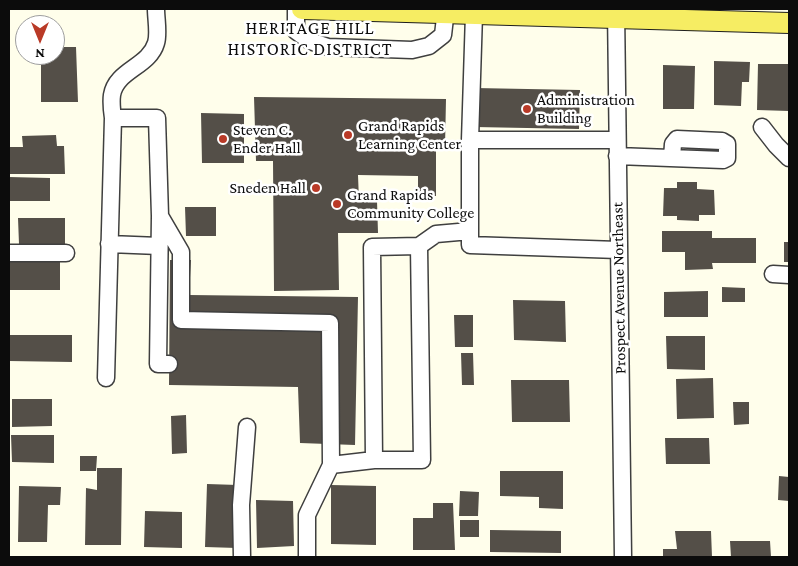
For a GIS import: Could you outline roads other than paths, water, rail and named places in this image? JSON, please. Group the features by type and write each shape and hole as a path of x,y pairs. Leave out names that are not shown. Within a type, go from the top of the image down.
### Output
{"main road":[{"path":"302,9 446,11 474,14 502,12 616,13 789,23"}],"street":[{"path":"106,378 113,118 112,94 122,76 150,56 156,43 156,9"},
{"path":"296,9 296,31 319,45 403,50 421,49 430,46 443,35 446,11"},
{"path":"789,9 789,23"},
{"name":"Prospect Avenue Northeast","path":"616,13 623,557"},
{"path":"474,14 470,140 470,245 618,250"},
{"path":"113,118 158,118 159,246 164,315 158,364 169,364"},
{"path":"762,127 789,158"},
{"path":"470,140 617,148 672,158"},
{"path":"160,216 181,252 181,320 330,322 331,465 307,515 307,557"},
{"path":"374,460 372,247 419,246 436,234 470,232"},
{"path":"110,244 159,246"},
{"path":"331,465 374,460 422,460 419,246"},
{"path":"9,253 66,253"},
{"path":"772,274 789,275"},
{"path":"242,557 241,505 247,427"}],"place":[{"name":"Administration Building","path":"527,109"},
{"name":"Grand Rapids Learning Center","path":"348,135"},
{"name":"Steven C. Ender Hall","path":"223,139"},
{"name":"Sneden Hall","path":"316,188"},
{"name":"Grand Rapids Community College","path":"337,204"}],"district":[{"name":"HERITAGE HILL HISTORIC DISTRICT","path":"310,38"}]}
